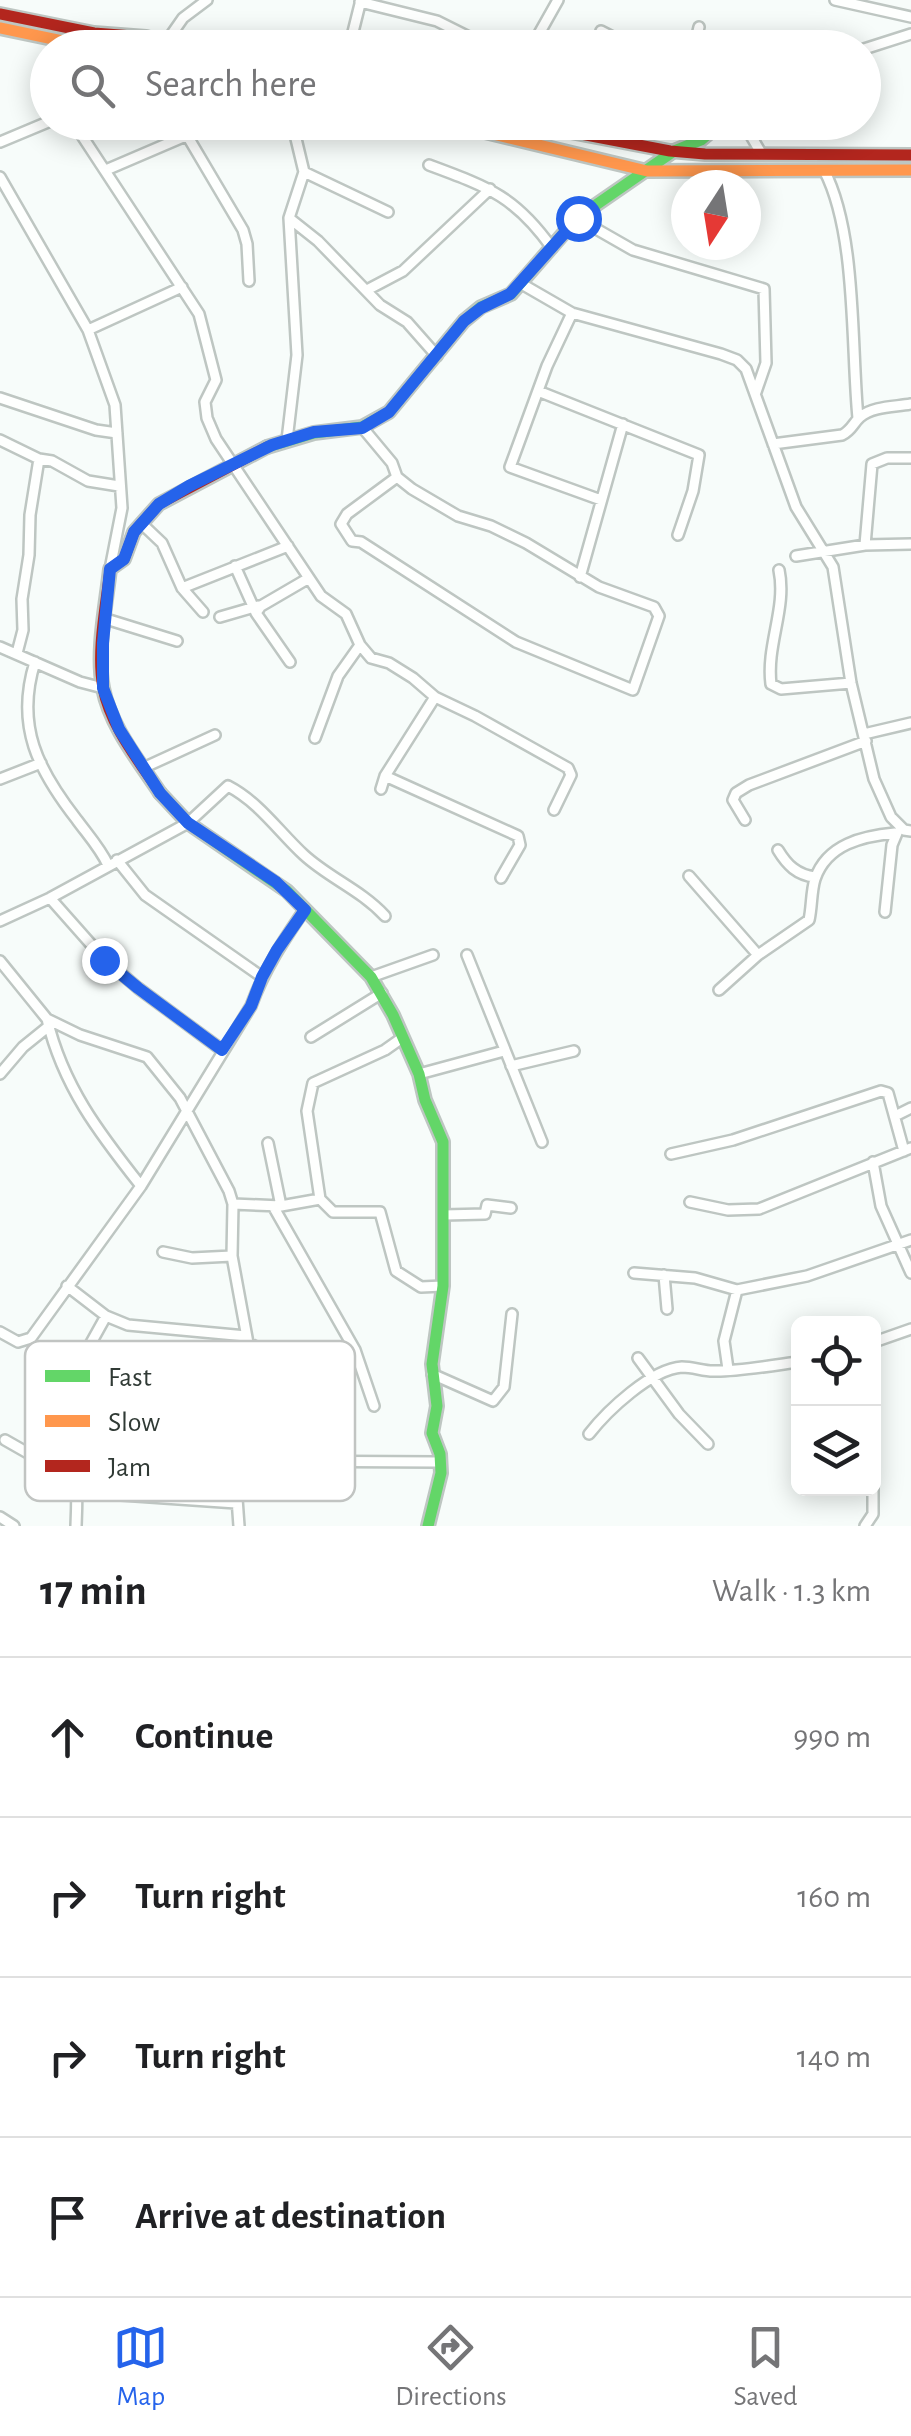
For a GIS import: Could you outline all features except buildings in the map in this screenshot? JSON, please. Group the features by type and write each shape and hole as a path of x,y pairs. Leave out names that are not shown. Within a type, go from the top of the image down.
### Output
{"street":[{"path":"174,30 206,0"},
{"path":"541,30 558,0"},
{"path":"834,0 911,17"},
{"path":"353,30 360,1 437,21 455,30"},
{"path":"0,14 79,30"},
{"path":"0,28 30,34"},
{"path":"881,44 911,34"},
{"path":"0,142 30,130"},
{"path":"86,140 199,314 216,380 206,402 207,418 232,466 247,482 321,596 346,614 360,646 370,658 389,664 435,697 568,768 572,775 554,810"},
{"path":"106,170 181,140"},
{"path":"190,140 243,230 248,244 249,281"},
{"path":"287,440 296,355 289,218 304,172 296,140"},
{"path":"518,140 646,171 682,174 911,170"},
{"path":"615,140 674,151 911,155"},
{"path":"110,569 124,559 134,532 159,504 287,440 314,432 362,428 389,412 464,321 510,294 578,218 674,151 701,140"},
{"path":"753,140 761,153"},
{"path":"428,164 490,189 531,218 552,248"},
{"path":"824,170 835,193 846,258 858,418"},
{"path":"304,172 388,212"},
{"path":"0,177 88,330 116,405 122,508 110,569 103,688 119,729 160,793 188,823 276,882 371,977 419,1074 443,1142 443,1286 432,1349 436,1406 432,1433 440,1454 441,1473 428,1526"},
{"path":"367,290 403,271 490,189"},
{"path":"289,218 318,241 380,306 407,322 437,356"},
{"path":"578,218 634,250 764,289 766,363 756,392"},
{"path":"520,283 572,312 737,360 752,378 796,507 826,552 836,583 851,683 881,799 903,831"},
{"path":"88,330 182,287"},
{"path":"572,312 560,333 510,468 601,500"},
{"path":"538,391 700,455 678,534"},
{"path":"0,398 117,433"},
{"path":"773,444 842,435 872,410 911,404"},
{"path":"580,577 623,424"},
{"path":"362,428 392,462 398,477 458,516 509,534 580,577 658,612 633,690 516,642 361,542 352,542 341,524 346,514 398,477"},
{"path":"0,440 88,480 119,486"},
{"path":"865,545 872,464 887,458 911,458"},
{"path":"17,653 23,630 30,515 40,459"},
{"path":"142,524 162,544 182,588 203,612"},
{"path":"796,556 865,545 911,544"},
{"path":"182,588 288,546"},
{"path":"234,566 290,662"},
{"path":"779,570 782,594 769,655 771,684 781,689 851,683"},
{"path":"220,617 256,609 309,578"},
{"path":"106,619 177,642"},
{"path":"315,738 338,676 360,646"},
{"path":"0,647 103,688"},
{"path":"35,662 26,710 33,750 55,791 100,849 145,895 262,977"},
{"path":"380,789 435,697"},
{"path":"745,820 733,800 749,785 911,723"},
{"path":"144,768 215,735"},
{"path":"0,779 41,764"},
{"path":"385,776 518,836 520,844 501,878"},
{"path":"0,921 188,823 228,786 262,811 305,856 370,900 385,916"},
{"path":"719,990 758,955 809,920 815,877 829,858 854,839 903,831"},
{"path":"885,912 903,831"},
{"path":"778,850 794,870 815,877"},
{"path":"688,876 758,955"},
{"path":"50,898 116,969 222,1050"},
{"path":"26,1341 141,1186 305,910"},
{"path":"371,977 432,955"},
{"path":"467,955 542,1142"},
{"path":"1,964 48,1023 57,1059 77,1096 141,1186"},
{"path":"311,1037 382,993"},
{"path":"0,1074 48,1023"},
{"path":"48,1023 147,1058 165,1076 213,1158 233,1204 232,1256 247,1339"},
{"path":"402,1038 314,1083 307,1111 320,1199 332,1212 380,1212 396,1271 421,1286 443,1286"},
{"path":"419,1074 504,1051"},
{"path":"511,1066 574,1051"},
{"path":"672,1154 734,1140 874,1092 888,1093 907,1149 748,1212 690,1202"},
{"path":"896,1116 911,1108"},
{"path":"268,1143 277,1206 350,1341"},
{"path":"872,1162 882,1206 911,1272"},
{"path":"233,1204 277,1206 320,1199"},
{"path":"444,1215 485,1214 487,1205 496,1204 511,1208"},
{"path":"634,1273 695,1278 736,1290 808,1276 911,1240"},
{"path":"163,1252 192,1258 232,1256"},
{"path":"664,1274 666,1309"},
{"path":"67,1286 106,1316 128,1325 250,1341"},
{"path":"728,1369 724,1341 736,1290"},
{"path":"432,1374 494,1401 504,1387 512,1314"},
{"path":"92,1341 106,1316"},
{"path":"881,1340 911,1329"},
{"path":"0,1332 10,1340 25,1342"},
{"path":"0,1351 10,1340"},
{"path":"355,1350 374,1406"},
{"path":"638,1358 708,1444"},
{"path":"589,1434 622,1400 653,1378 683,1367 716,1372 791,1363"},
{"path":"5,1440 25,1453"},
{"path":"355,1462 438,1462"},
{"path":"865,1526 872,1514 873,1496"},
{"path":"76,1526 77,1501"},
{"path":"216,1501 236,1503 238,1526"},
{"path":"0,1517 14,1526"}],"traffic: fast":[{"path":"267,447 314,433 362,427 389,412 464,321 481,307 511,294 577,218 674,151 701,140"},
{"path":"160,793 188,823 287,891 371,977 419,1074 443,1142 443,1286 432,1364 437,1406 432,1433 440,1454 441,1473 428,1526"}],"traffic: slow":[{"path":"0,28 30,34"},
{"path":"518,140 647,171 911,170"}],"traffic: jam":[{"path":"0,14 79,30"},
{"path":"612,140 705,154 911,155"},
{"path":"160,793 119,729 103,688 101,644 110,569 124,559 134,532 159,504 267,447"}],"route":[{"path":"104,960 222,1050 251,1006 277,950 305,910 276,882 188,823 160,793 119,729 103,688 110,569 124,559 134,532 159,504 189,486 287,440 314,432 362,428 389,412 464,321 510,294 578,218"}]}
